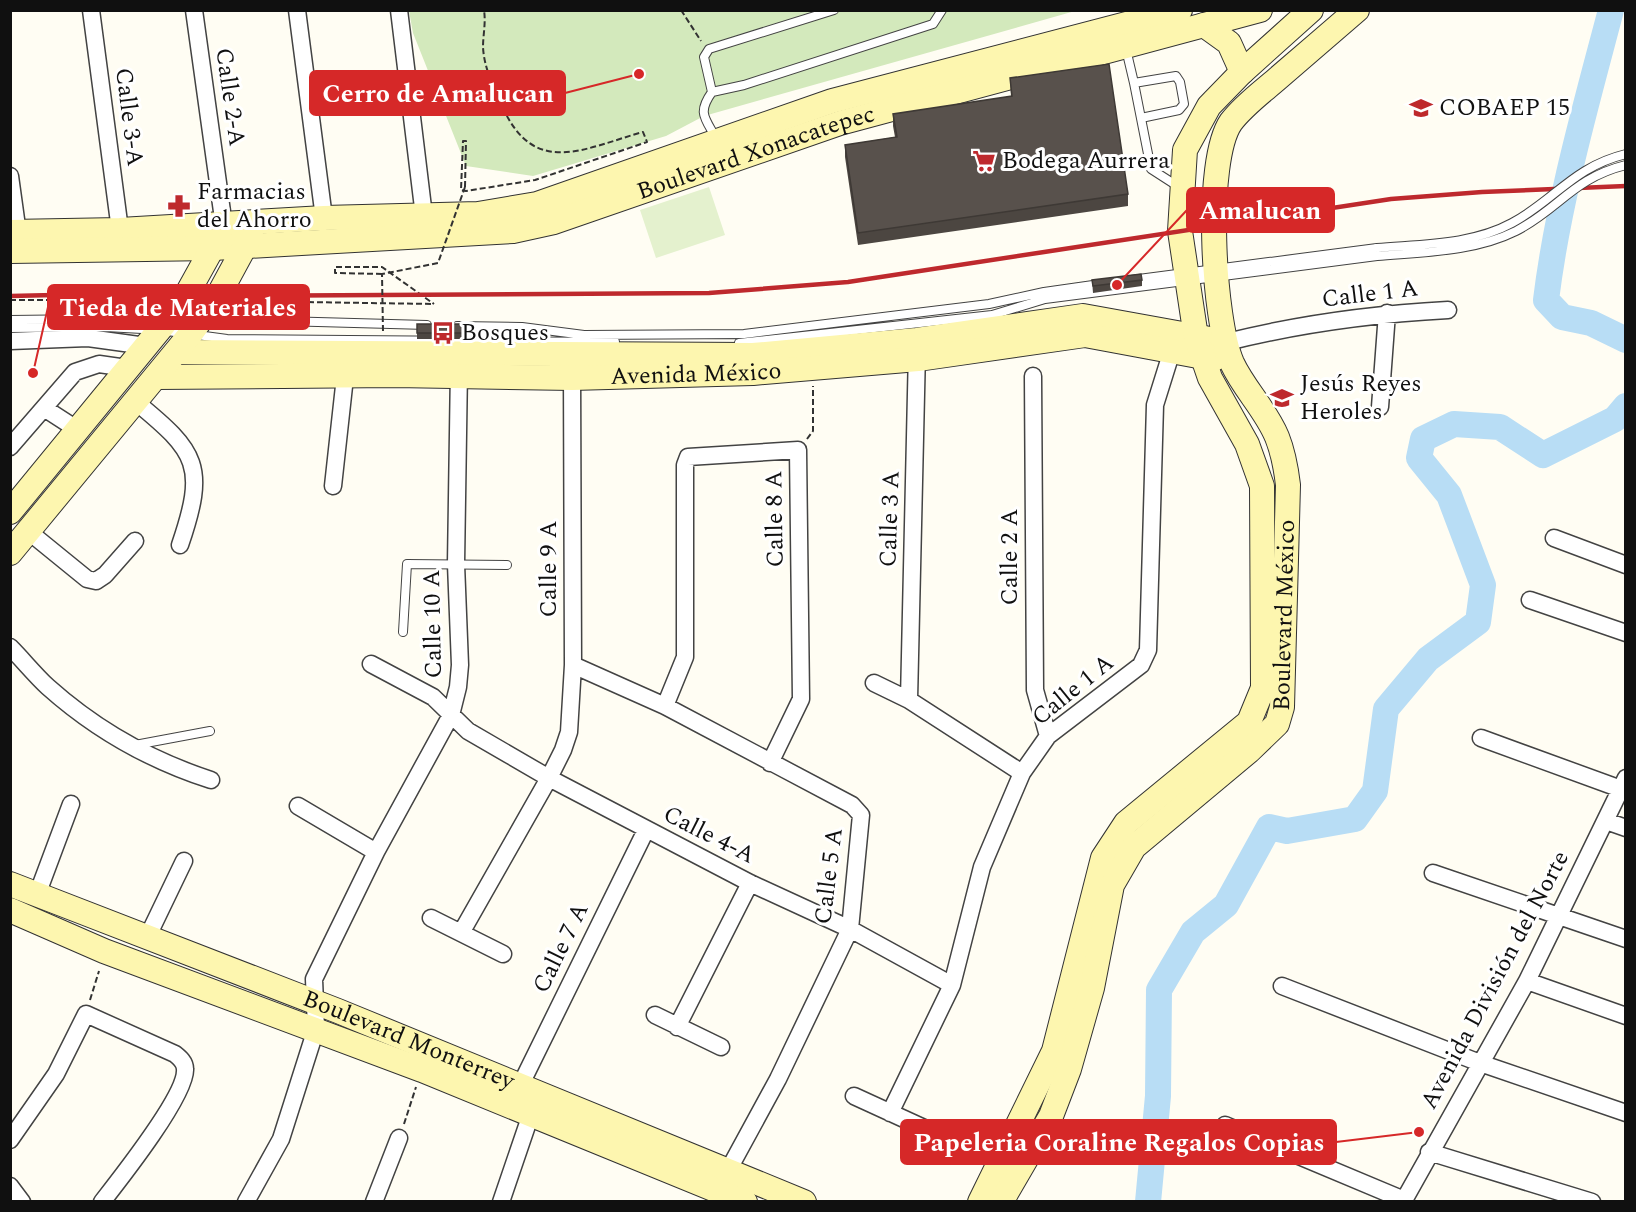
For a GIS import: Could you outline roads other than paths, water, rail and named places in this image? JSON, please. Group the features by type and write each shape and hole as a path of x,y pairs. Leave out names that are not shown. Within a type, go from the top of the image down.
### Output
{"street":[{"name":"Calle 3-A","path":"91,10 120,230"},
{"name":"Calle 2-A","path":"194,10 224,226"},
{"path":"297,10 324,218"},
{"path":"399,10 424,216"},
{"name":"Boulevard Xonacatepec","path":"251,235 324,218 478,214 537,204 832,101 1180,10"},
{"name":"Boulevard Xonacatepec","path":"251,235 478,235 513,231 554,222 840,123 1260,10"},
{"name":"Boulevard México","path":"980,1202 1054,1051 1103,858 1126,823 1249,722 1263,688 1262,486 1247,444 1210,378 1187,345 1185,277 1180,231 1182,189 1185,150 1209,106 1242,72 1311,10"},
{"name":"Boulevard México","path":"1001,1202 1051,1116 1069,1069 1092,988 1112,885 1134,847 1249,751 1277,724 1282,707 1288,485 1284,459 1276,435 1229,352 1216,273 1213,226 1219,149 1231,123 1250,102 1357,10"},
{"path":"1204,25 1229,43 1242,72"},
{"path":"10,176 15,241"},
{"path":"10,512 188,292 224,226"},
{"path":"15,241 120,230 224,226 251,235"},
{"path":"15,241 213,248 251,235"},
{"path":"10,553 189,336 251,235"},
{"name":"Calle 1 A","path":"1229,352 1258,334 1387,314 1448,310"},
{"path":"1380,407 1387,314"},
{"path":"10,341 88,338 158,331"},
{"name":"Avenida México","path":"572,367 753,355 917,350 1085,335 1187,345 1229,352"},
{"name":"Avenida México","path":"189,336 459,365 753,373 814,368 917,350"},
{"name":"Calle 1 A","path":"890,1113 952,985 982,867 1022,773 1048,736 1142,665 1148,650 1155,405 1187,345"},
{"name":"Calle 3 A","path":"909,700 917,350"},
{"path":"10,447 75,372 99,364 127,368"},
{"name":"Avenida México","path":"156,377 345,376 459,365"},
{"name":"Calle 10 A","path":"246,1202 281,1139 316,1029 314,979 376,852 451,715 459,687 456,564 459,365"},
{"name":"Calle 9 A","path":"460,933 549,778 569,732 573,664 572,367"},
{"path":"333,486 345,376"},
{"name":"Calle 2 A","path":"1033,376 1035,690 1048,736"},
{"path":"136,402 170,430 190,455 193,469 192,510 180,545"},
{"path":"44,408 78,430"},
{"name":"Calle 8 A","path":"664,706 686,657 685,465 688,457 798,450 801,699 770,763"},
{"path":"28,531 87,579 96,581 105,575 135,541"},
{"path":"1554,538 1626,565"},
{"path":"1530,600 1626,633"},
{"path":"10,647 47,686 75,710 170,767 211,780"},
{"name":"Calle 4-A","path":"371,664 433,697 468,731 549,778 750,883 850,929 952,985"},
{"name":"Calle 5 A","path":"573,664 664,706 852,805 861,815 850,929 778,1078 729,1169"},
{"path":"874,683 909,700 1022,773"},
{"path":"1481,738 1623,784"},
{"name":"Avenida División del Norte","path":"1404,1201 1429,1152 1527,981 1623,784"},
{"path":"37,894 71,804"},
{"path":"298,806 376,852"},
{"path":"1606,821 1626,828"},
{"name":"Calle 7 A","path":"526,1089 524,1078 646,830"},
{"path":"147,938 184,861"},
{"path":"1433,873 1626,939"},
{"path":"677,1027 750,883"},
{"name":"Boulevard Monterrey","path":"10,884 316,1003 729,1169 757,1192 804,1202"},
{"name":"Boulevard Monterrey","path":"10,910 104,951 422,1070 745,1202"},
{"path":"431,918 503,954"},
{"path":"1527,981 1626,1016"},
{"path":"1282,986 1480,1063 1626,1113"},
{"path":"10,1140 56,1074 86,1014 181,1058 185,1069 167,1111 102,1202"},
{"path":"655,1015 721,1047"},
{"path":"501,1202 531,1114 526,1089"},
{"path":"854,1096 937,1134"},
{"path":"1225,1125 1404,1201"},
{"path":"374,1202 399,1138"},
{"path":"1429,1152 1592,1202"},
{"path":"10,1186 22,1202"}],"lane":[{"path":"712,92 705,57 709,49 834,10"},
{"path":"717,141 703,110 703,105 712,92 744,85 933,24 942,10"},
{"path":"1126,46 1150,169 1182,189 1215,198"},
{"path":"1134,84 1176,76 1180,82 1184,104 1179,110 1141,118"},
{"path":"450,326 522,327 584,335 744,334 989,304 1044,292 1185,277 1478,237 1523,216 1574,177 1626,154"},
{"path":"1252,268 1481,244 1518,230 1587,179 1626,165"},
{"path":"10,328 106,327 227,339 746,343 992,315 1045,300 1185,277"},
{"path":"10,320 158,331 189,336 438,325"},
{"path":"404,632 407,564 507,565"},
{"path":"132,746 210,731"}],"waterway":[{"path":"1611,10 1565,190 1546,300 1562,317 1591,323 1626,340"},
{"path":"1148,1202 1158,1096 1159,990 1193,932 1226,905 1269,827 1287,831 1355,819 1375,791 1386,709 1428,659 1478,622 1483,585 1449,495 1419,458 1423,439 1454,424 1500,427 1543,455 1615,419 1626,406"}],"railway":[{"path":"10,296 188,292 218,296 709,293 848,282 1391,199 1482,192 1626,186"}],"place":[{"name":"Cerro de Amalucan","path":"639,74"},
{"name":"COBAEP 15","path":"1421,108"},
{"name":"Bodega Aurrera","path":"984,161"},
{"name":"Farmacias del Ahorro","path":"179,206"},
{"name":"Amalucan","path":"1117,285"},
{"name":"Bosques","path":"443,333"},
{"name":"Tieda de Materiales","path":"33,373"},
{"name":"Jesús Reyes Heroles","path":"1282,398"},
{"name":"Papeleria Coraline Regalos Copias","path":"1419,1132"}]}
